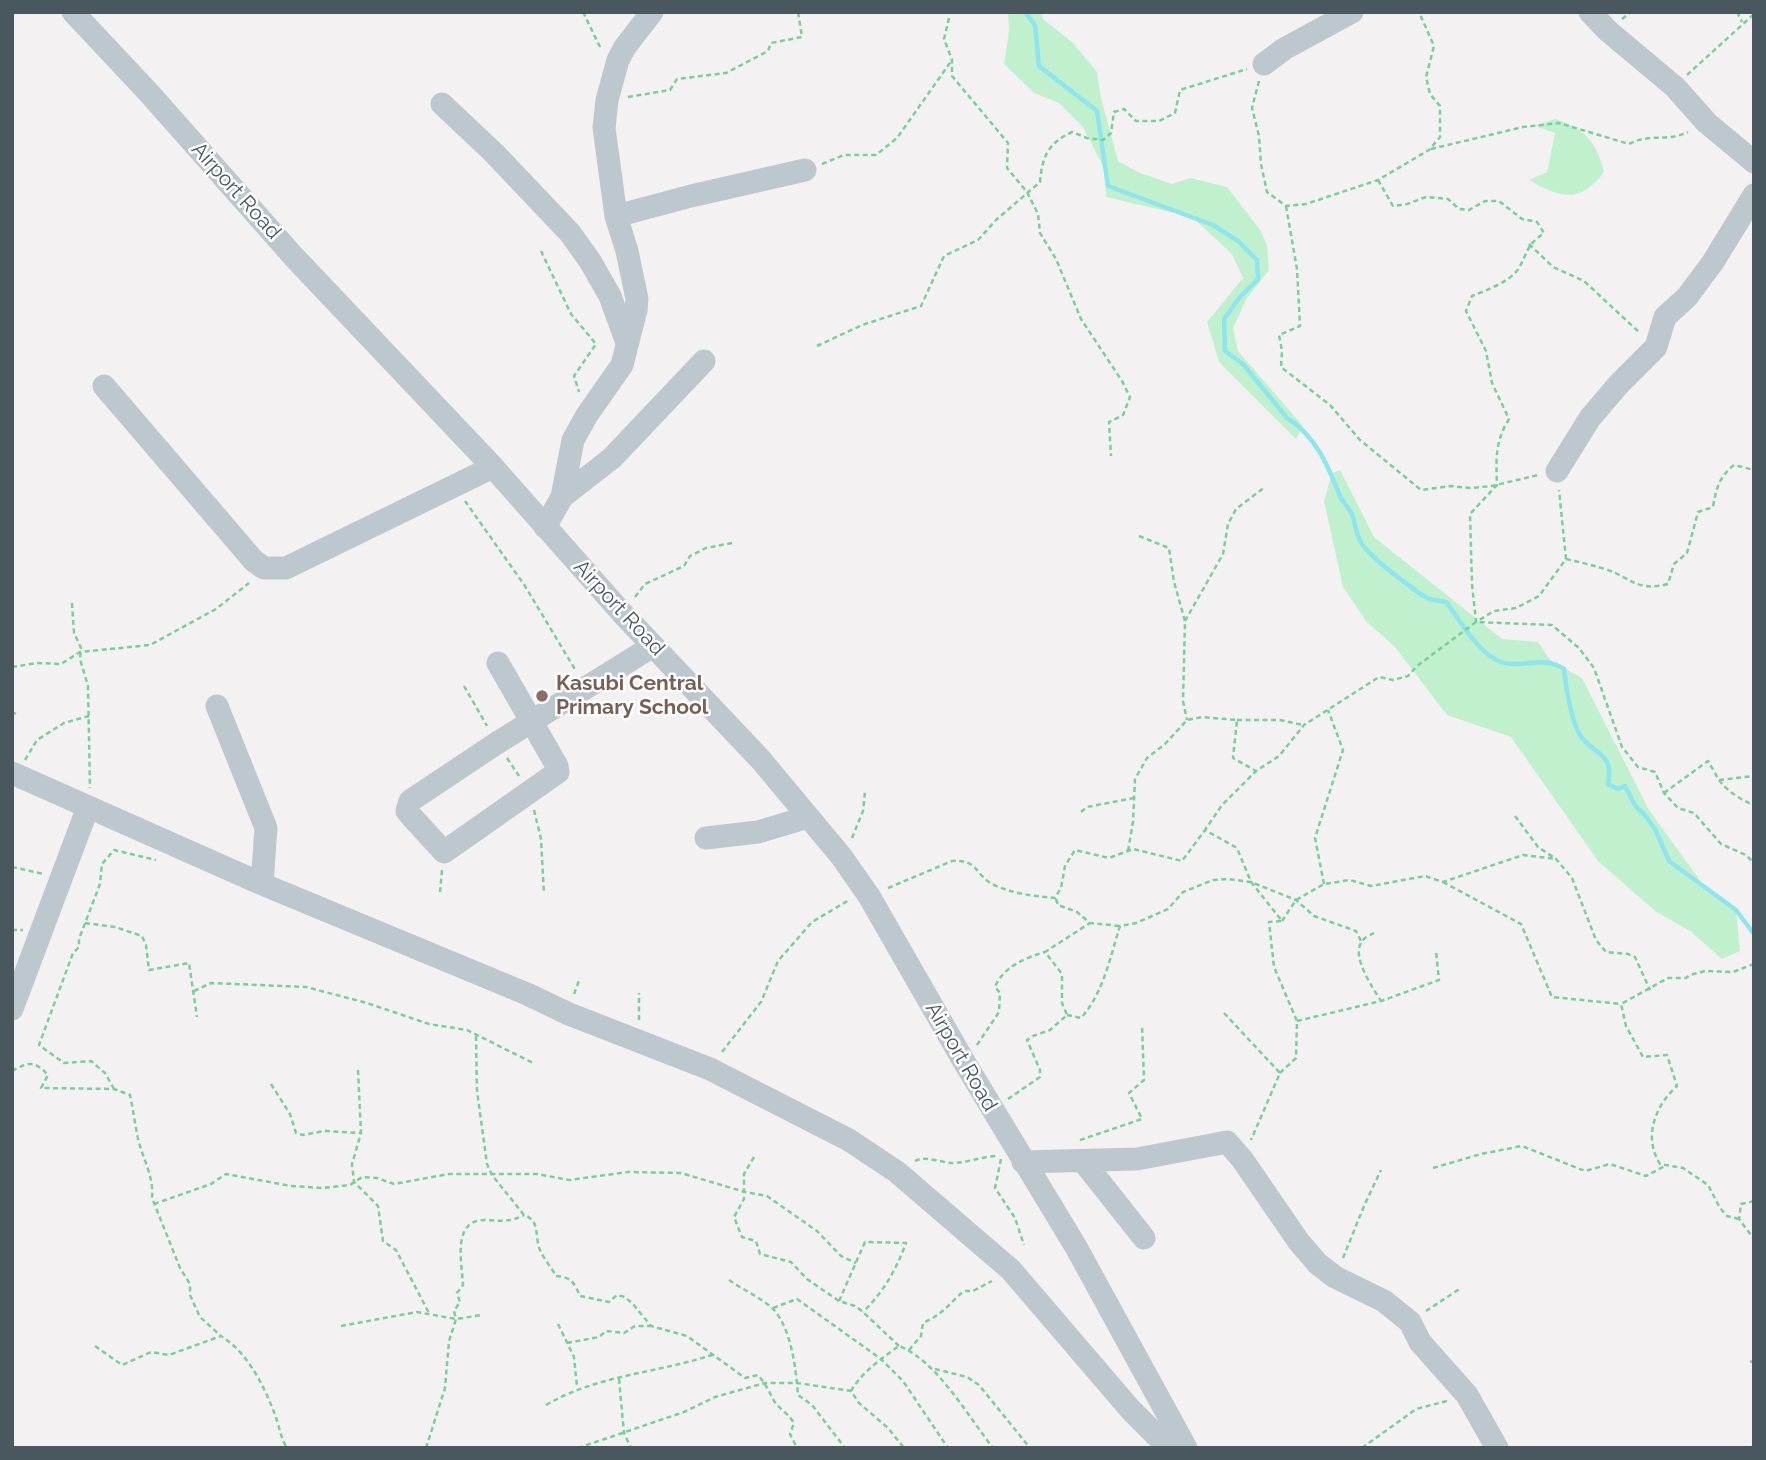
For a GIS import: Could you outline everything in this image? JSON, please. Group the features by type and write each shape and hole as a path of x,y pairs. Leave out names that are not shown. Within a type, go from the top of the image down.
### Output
{"street":[{"name":"Airport Road","path":"74,12 295,257 494,467 622,613 761,760 841,856 867,894 962,1060 1076,1247 1186,1448"},
{"path":"545,527 562,497 573,440 622,365 636,310 627,251 615,216 604,128 614,73 625,47 652,12"},
{"path":"1264,64 1284,49 1352,12"},
{"path":"1590,12 1608,31 1675,87 1707,122 1754,162"},
{"path":"442,104 494,153 570,233 610,296 627,343"},
{"path":"615,216 804,170"},
{"path":"1557,471 1590,418 1656,347 1665,317 1687,297 1754,195"},
{"path":"562,497 612,458 704,361"},
{"path":"104,386 254,561 264,568 286,568 494,467"},
{"path":"498,663 532,722 557,765 558,772 444,852 407,811 410,801 532,722 653,646"},
{"path":"217,706 266,828 262,884"},
{"path":"14,774 262,884 710,1069 849,1140 897,1172 1010,1270 1130,1409 1169,1448"},
{"path":"12,1009 88,807"},
{"path":"706,838 758,832 808,817"},
{"path":"1023,1162 1137,1159 1227,1142 1242,1158 1298,1242 1318,1264 1335,1277 1384,1301 1410,1322 1420,1342 1466,1395 1497,1448"},
{"path":"1075,1161 1144,1238"}],"path":[{"path":"583,12 614,73"},
{"path":"607,100 670,90 677,79 726,73 768,51 771,43 802,37 798,12"},
{"path":"1419,12 1434,46 1426,77 1430,94 1440,106 1440,136 1429,150"},
{"path":"1737,12 1743,22"},
{"path":"1675,87 1754,14"},
{"path":"949,18 944,39 952,60 952,76 1008,143 1007,168 1027,192 1038,214 1040,233 1056,259 1081,318 1130,397 1123,415 1109,422 1111,456"},
{"path":"804,170 844,155 876,155 897,138 952,60"},
{"path":"817,346 862,325 921,306 944,256 978,240 1040,182 1041,160 1059,137 1072,132 1102,140 1111,133 1114,112 1124,109 1136,121 1159,121 1175,113 1180,90 1264,64"},
{"path":"1264,64 1252,108 1267,192 1286,206 1306,204 1378,180 1429,150 1523,127 1559,122 1629,144 1642,137 1678,137 1707,122"},
{"path":"1378,180 1393,206 1426,197 1448,199 1459,209 1469,210 1485,201 1499,201 1522,219 1537,222 1544,233 1529,244 1518,270 1497,285 1472,296 1466,311 1486,351 1492,383 1509,419 1499,435 1497,485 1471,514 1472,584 1476,622"},
{"path":"1055,898 1061,888 1065,866 1075,850 1109,858 1133,849 1182,861 1222,805 1256,771 1279,756 1304,725 1379,677 1393,680 1408,676 1464,630 1494,611 1516,608 1539,596 1566,559 1557,471 1497,485 1422,490 1360,440 1330,405 1281,367 1279,335 1300,326 1297,269 1286,206"},
{"path":"1529,244 1553,267 1584,281 1656,347"},
{"path":"541,251 571,314 596,344 574,376 587,415"},
{"path":"1566,559 1605,569 1651,588 1668,584 1674,564 1688,553 1698,512 1713,508 1716,489 1723,474 1734,465 1754,470"},
{"path":"455,487 525,586 586,689"},
{"path":"1185,621 1223,554 1228,524 1236,509 1265,487"},
{"path":"1139,536 1168,548 1185,621 1184,701 1187,720"},
{"path":"622,613 645,584 684,566 690,556 706,548 732,543"},
{"path":"12,667 37,663 61,664 80,652 150,645 216,609 264,568"},
{"path":"72,603 74,633 83,676 88,686 91,781 88,807"},
{"path":"1476,622 1552,625 1579,648 1594,668 1622,747 1639,767 1655,772 1664,793 1678,808 1694,813 1721,844 1746,855 1754,863"},
{"path":"1324,884 1315,838 1343,750 1328,710"},
{"path":"14,774 37,740 64,723 89,716"},
{"path":"1128,851 1135,779 1147,758 1165,744 1187,720 1202,717 1280,720 1304,725"},
{"path":"1237,720 1233,758 1256,771"},
{"path":"1664,793 1708,761 1728,792 1754,805"},
{"path":"1719,780 1754,776"},
{"path":"530,792 541,839 544,894"},
{"path":"841,856 857,828 863,811 865,792"},
{"path":"1081,812 1087,807 1134,798"},
{"path":"1515,816 1538,847 1556,859 1572,878 1596,940 1606,952 1635,957 1650,990"},
{"path":"1205,830 1237,848 1251,882 1282,921"},
{"path":"114,1090 105,1073 91,1061 64,1063 39,1045 73,953 79,947 100,884 102,863 114,850 168,862"},
{"path":"440,892 444,852"},
{"path":"1443,882 1523,855 1556,859"},
{"path":"710,1069 761,1002 778,961 812,922 867,894 952,861 961,860 968,861 990,883 1015,893 1055,898"},
{"path":"12,867 47,875"},
{"path":"1282,921 1296,900 1324,884 1350,880 1371,886 1425,876 1443,882 1521,924 1552,997 1621,1004 1668,978 1686,978 1704,971 1733,972 1754,964"},
{"path":"1055,898 1058,905 1077,912 1090,923 1128,926 1168,909 1183,892 1213,880 1251,882 1296,900 1314,916 1356,930 1362,941"},
{"path":"1242,1158 1280,1073 1296,1058 1297,1021 1274,967 1269,922 1282,921"},
{"path":"85,923 116,927 142,936 146,945 149,970 189,963 197,1017"},
{"path":"962,1060 983,1039 999,1012 1000,993 995,987 999,975 1045,952 1090,923"},
{"path":"993,1110 1040,1077 1040,1070 1027,1040 1033,1035 1050,1030 1067,1016 1081,1018 1089,1009 1102,984 1120,926"},
{"path":"12,930 25,929"},
{"path":"1374,933 1362,941 1359,948 1360,960 1367,979 1381,1001"},
{"path":"1045,952 1062,974 1062,1003 1067,1016"},
{"path":"1297,1021 1381,1001 1439,980 1436,952"},
{"path":"194,991 211,983 306,987 367,1003 429,1024 467,1030 535,1065"},
{"path":"638,1041 639,993"},
{"path":"1621,1004 1626,1026 1643,1057 1667,1055 1677,1086 1668,1094 1651,1129 1652,1151 1660,1164 1683,1168 1709,1185 1720,1208 1727,1216 1739,1219 1754,1239"},
{"path":"1224,1013 1280,1073"},
{"path":"1075,1161 1081,1139 1142,1119 1129,1093 1144,1080 1142,1025"},
{"path":"476,1036 477,1091 482,1135 487,1164 492,1175 524,1215 531,1217 536,1224 540,1250 555,1276 569,1277 580,1296 609,1302 617,1295 625,1297 651,1326"},
{"path":"12,1071 27,1063 39,1065 48,1075 41,1088 114,1090 130,1095 154,1205 180,1268 190,1284 190,1295 200,1317 230,1341 256,1371 287,1448"},
{"path":"358,1070 360,1133 352,1164 354,1182 378,1206 383,1241 396,1250 430,1315"},
{"path":"271,1084 289,1114 296,1133 360,1133"},
{"path":"1433,1168 1522,1146 1585,1171 1610,1164 1646,1175 1665,1166"},
{"path":"897,1172 921,1158 954,1163 982,1156 1002,1156 995,1188 1016,1218 1024,1245"},
{"path":"754,1157 744,1174 744,1199 734,1217 742,1237 755,1241 760,1254 791,1262 807,1279 839,1301 855,1306 899,1346 935,1369 993,1448"},
{"path":"1335,1277 1381,1170"},
{"path":"154,1205 192,1192 226,1174 291,1186 322,1188 350,1185 362,1177 377,1178 394,1184 449,1174 537,1174 569,1180 628,1172 681,1173 767,1196 817,1231 841,1256 856,1263"},
{"path":"1739,1219 1741,1204 1754,1201"},
{"path":"426,1448 445,1388 449,1341 456,1319 454,1311 460,1302 457,1293 463,1286 459,1261 464,1231 468,1224 477,1220 512,1221 524,1215"},
{"path":"839,1301 865,1242 906,1243 896,1270 882,1292 863,1312"},
{"path":"909,1350 921,1336 923,1322 942,1314 964,1291 973,1291 1010,1270"},
{"path":"729,1280 773,1308 789,1337 798,1395 812,1405 845,1448"},
{"path":"1410,1322 1461,1288"},
{"path":"773,1308 797,1299 881,1359 903,1381 948,1448"},
{"path":"341,1326 417,1312 456,1319 482,1315"},
{"path":"558,1324 574,1357 577,1388"},
{"path":"567,1343 599,1337 606,1331 624,1333 635,1326 651,1326 687,1336 745,1377 758,1376 765,1383 776,1404 787,1411 794,1423 790,1434 797,1448"},
{"path":"95,1346 122,1365 151,1352 169,1354 221,1336"},
{"path":"851,1391 856,1382 899,1346"},
{"path":"546,1405 577,1388 689,1363 712,1355"},
{"path":"935,1369 967,1377 979,1385 1030,1448"},
{"path":"618,1378 624,1433 631,1448"},
{"path":"578,1448 684,1412 715,1396 765,1383 851,1391 904,1448"},
{"path":"1362,1448 1371,1446 1416,1409 1466,1395"}],"green space":[{"path":"1008,12 1041,12 1043,19 1073,43 1097,72 1118,161 1140,173 1172,184 1190,178 1227,187 1261,231 1267,246 1269,270 1247,298 1233,328 1238,351 1303,426 1296,439 1219,362 1207,322 1243,278 1232,254 1192,217 1106,197 1104,168 1083,127 1059,103 1034,93 1004,64 1009,31"},
{"path":"1555,119 1574,127 1588,138 1601,161 1604,172 1587,189 1578,193 1560,194 1529,180 1547,172 1555,133 1535,126"},
{"path":"1340,470 1374,537 1502,639 1538,642 1551,661 1582,678 1649,810 1707,890 1736,910 1740,951 1722,959 1690,931 1655,911 1598,861 1511,737 1447,715 1395,647 1366,621 1343,587 1324,501 1332,473"}],"waterway":[{"path":"1025,12 1035,25 1039,66 1097,111 1108,186 1213,225 1238,241 1257,260 1258,279 1224,319 1225,351 1243,364 1287,418 1313,443 1326,463 1341,499 1352,514 1362,544 1419,593 1429,599 1446,602 1474,640 1491,657 1511,664 1545,662 1564,669 1569,703 1577,729 1585,742 1606,760 1608,784 1618,789 1625,786 1636,807 1655,829 1669,861 1736,910 1754,934"}],"place":[{"name":"Kasubi Central Primary School","path":"542,696"}]}
